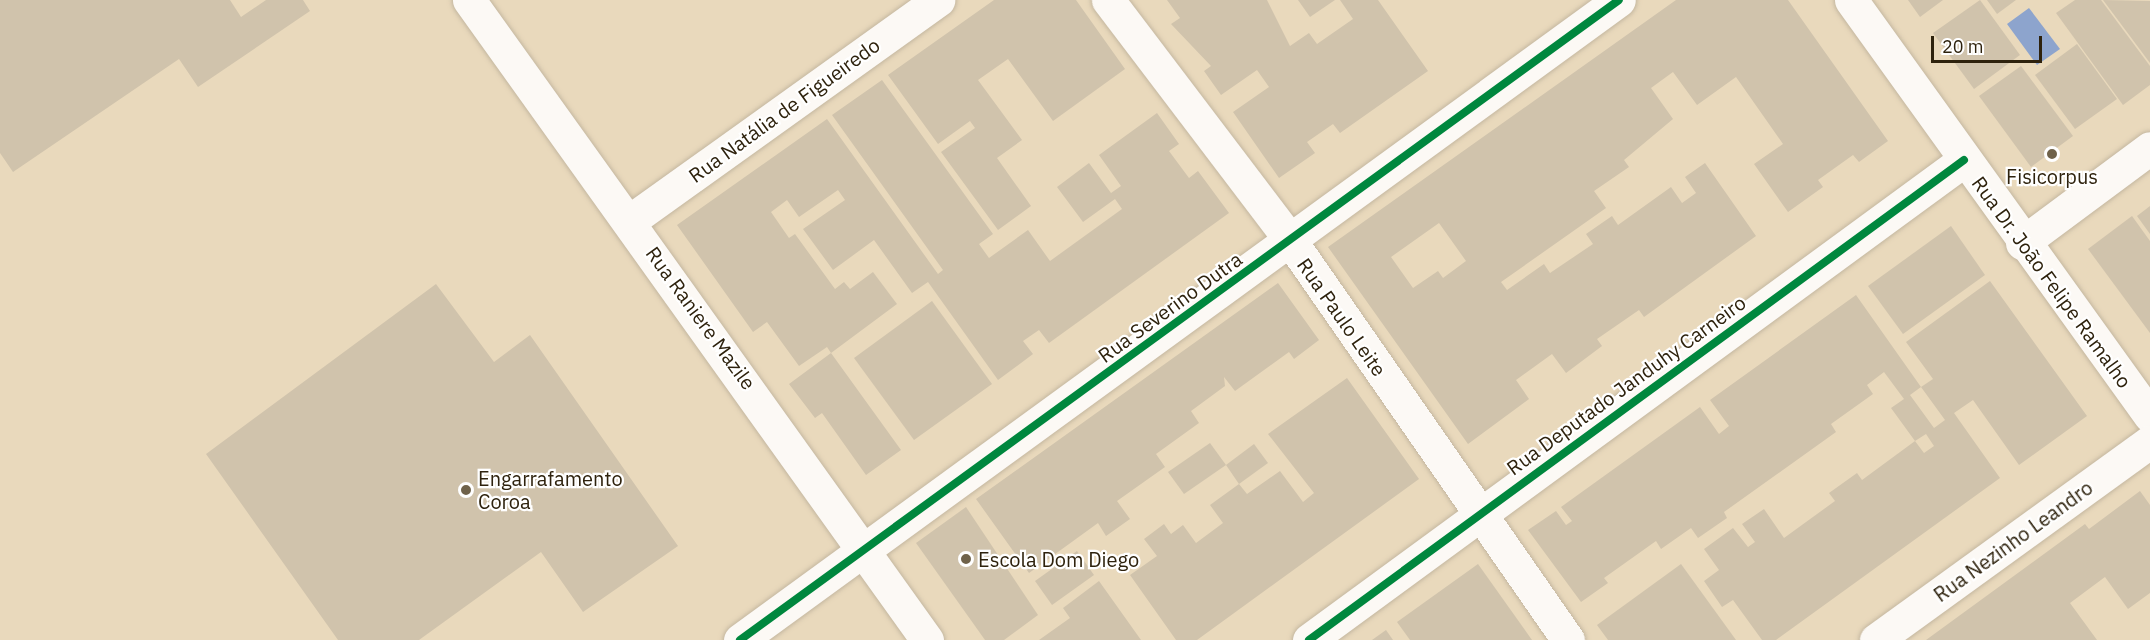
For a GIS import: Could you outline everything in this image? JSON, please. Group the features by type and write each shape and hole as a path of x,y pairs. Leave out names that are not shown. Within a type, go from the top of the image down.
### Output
{"street":[{"name":"Rua Raniere Mazile","path":"469,0 631,220 865,548 927,640"},
{"name":"Rua Natália de Figueiredo","path":"631,220 938,0"},
{"name":"Rua Paulo Leite","path":"1108,0 1290,240 1478,514 1568,640"},
{"name":"Rua Severino Dutra","path":"740,640 1619,0"},
{"name":"Rua Dr. João Felipe Ramalho","path":"1851,0 2022,243 2150,416"},
{"path":"2022,243 2150,148"},
{"name":"Rua Deputado Janduhy Carneiro","path":"1309,640 1964,160"},
{"name":"Rua Nezinho Leandro","path":"1876,640 2150,442"}],"water":[{"path":"2029,8 2060,49 2037,65 2007,24"}],"building":[{"path":"0,0 230,0 241,17 266,0 303,0 310,11 198,87 179,59 13,172 0,153"},
{"path":"994,0 1076,0 1125,69 1053,121 1008,59 978,80 1022,140 997,158 1031,206 998,230 941,152 975,128 970,121 938,144 888,75"},
{"path":"1167,0 1267,0 1290,46 1309,33 1317,44 1353,19 1340,0 1378,0 1428,71 1340,133 1333,124 1307,142 1315,153 1279,178 1233,112 1269,87 1257,70 1221,95 1204,71 1211,66 1171,24 1180,18"},
{"path":"1298,0 1335,0 1310,17"},
{"path":"1676,0 1788,0 1888,141 1859,162 1853,155 1818,180 1823,187 1788,212 1754,164 1783,144 1736,77 1697,105 1673,72 1651,88 1673,119 1624,160 1629,167 1594,191 1606,208 1501,282 1507,290 1544,264 1550,273 1593,244 1586,234 1612,216 1618,225 1671,187 1682,203 1696,193 1685,177 1705,163 1756,236 1644,317 1639,310 1597,339 1602,346 1566,373 1552,354 1516,380 1529,399 1468,444 1328,247","holes":["1439,223 1466,261 1443,278 1438,271 1413,288 1391,257"]},
{"path":"1908,0 1943,0 1920,17"},
{"path":"1980,0 2020,55 1974,89 1933,33"},
{"path":"1987,0 2016,0 1997,14"},
{"path":"2075,0 2101,0 2150,66 2150,85 2123,105 2056,13"},
{"path":"2103,0 2150,1 2150,63"},
{"path":"2077,44 2117,99 2075,129 2035,75"},
{"path":"2021,66 2073,136 2031,167 1979,96"},
{"path":"882,80 993,234 979,244 989,258 1028,230 1050,261 1122,209 1115,199 1083,222 1057,187 1089,163 1111,193 1121,186 1099,155 1157,113 1179,144 1169,151 1189,178 1198,171 1229,213 1049,343 1039,330 1023,341 1033,354 998,380 928,282 912,293 874,240 833,270 803,229 845,200 838,190 799,217 787,200 771,212 789,238 795,234 835,289 844,282 850,289 873,272 897,304 831,353 827,347 799,366 767,322 753,332 677,225 827,119 938,274 943,270 832,115"},
{"path":"2150,206 2150,234 2137,216"},
{"path":"2132,216 2150,241 2150,333 2088,249"},
{"path":"1951,226 1985,275 1903,334 1868,286"},
{"path":"1990,281 2087,416 2019,465 1973,400 1954,413 2000,478 1776,640 1762,640 1733,600 1722,607 1704,581 1719,570 1704,549 1733,528 1748,547 1755,542 1742,524 1764,509 1784,538 1835,501 1829,493 1857,473 1862,480 1915,441 1891,408 1904,399 1884,372 1867,385 1873,394 1831,424 1836,432 1724,512 1727,518 1698,538 1691,528 1661,549 1656,541 1604,578 1608,583 1581,602 1528,530 1556,511 1566,525 1572,521 1561,507 1700,407 1719,434 1729,426 1710,400 1856,295 1921,387 1933,379 1906,342","holes":["1921,387 1945,420 1934,428 1910,395","1926,434 1934,446 1924,453 1915,441"]},
{"path":"1278,283 1319,340 1294,359 1289,352 1235,391 1224,377 1225,386 1191,411 1199,423 1156,454 1165,467 1117,501 1130,519 1106,536 1098,523 1029,573 976,499"},
{"path":"436,284 494,362 530,335 678,546 583,612 541,552 419,640 338,640 206,454"},
{"path":"932,301 992,384 914,440 854,358"},
{"path":"831,353 901,450 866,475 822,413 815,418 789,384"},
{"path":"1347,378 1419,479 1197,640 1176,640 1130,575 1157,556 1144,539 1164,524 1171,534 1183,525 1196,543 1223,523 1210,505 1239,484 1247,494 1280,471 1303,502 1314,493 1268,434"},
{"path":"1210,443 1226,465 1184,494 1168,472"},
{"path":"1254,444 1268,463 1239,484 1226,465"},
{"path":"2140,491 2150,505 2150,593 2128,609 2105,577 2070,603 2097,640 1926,640 2085,524 2089,529"},
{"path":"966,507 1038,615 1004,640 985,640 916,543"},
{"path":"1077,551 1094,575 1052,605 1035,581"},
{"path":"1478,564 1532,640 1410,640 1397,622"},
{"path":"1681,564 1736,640 1608,640 1597,625"},
{"path":"1099,581 1141,640 1039,640 1070,618 1063,608"},
{"path":"1386,630 1393,640 1372,640"}],"cycle path":[{"path":"740,640 1619,0"},
{"path":"1309,640 1964,160"}],"place":[{"name":"Fisicorpus","path":"2052,154"},
{"name":"Engarrafamento Coroa","path":"466,490"},
{"name":"Escola Dom Diego","path":"966,559"}]}
